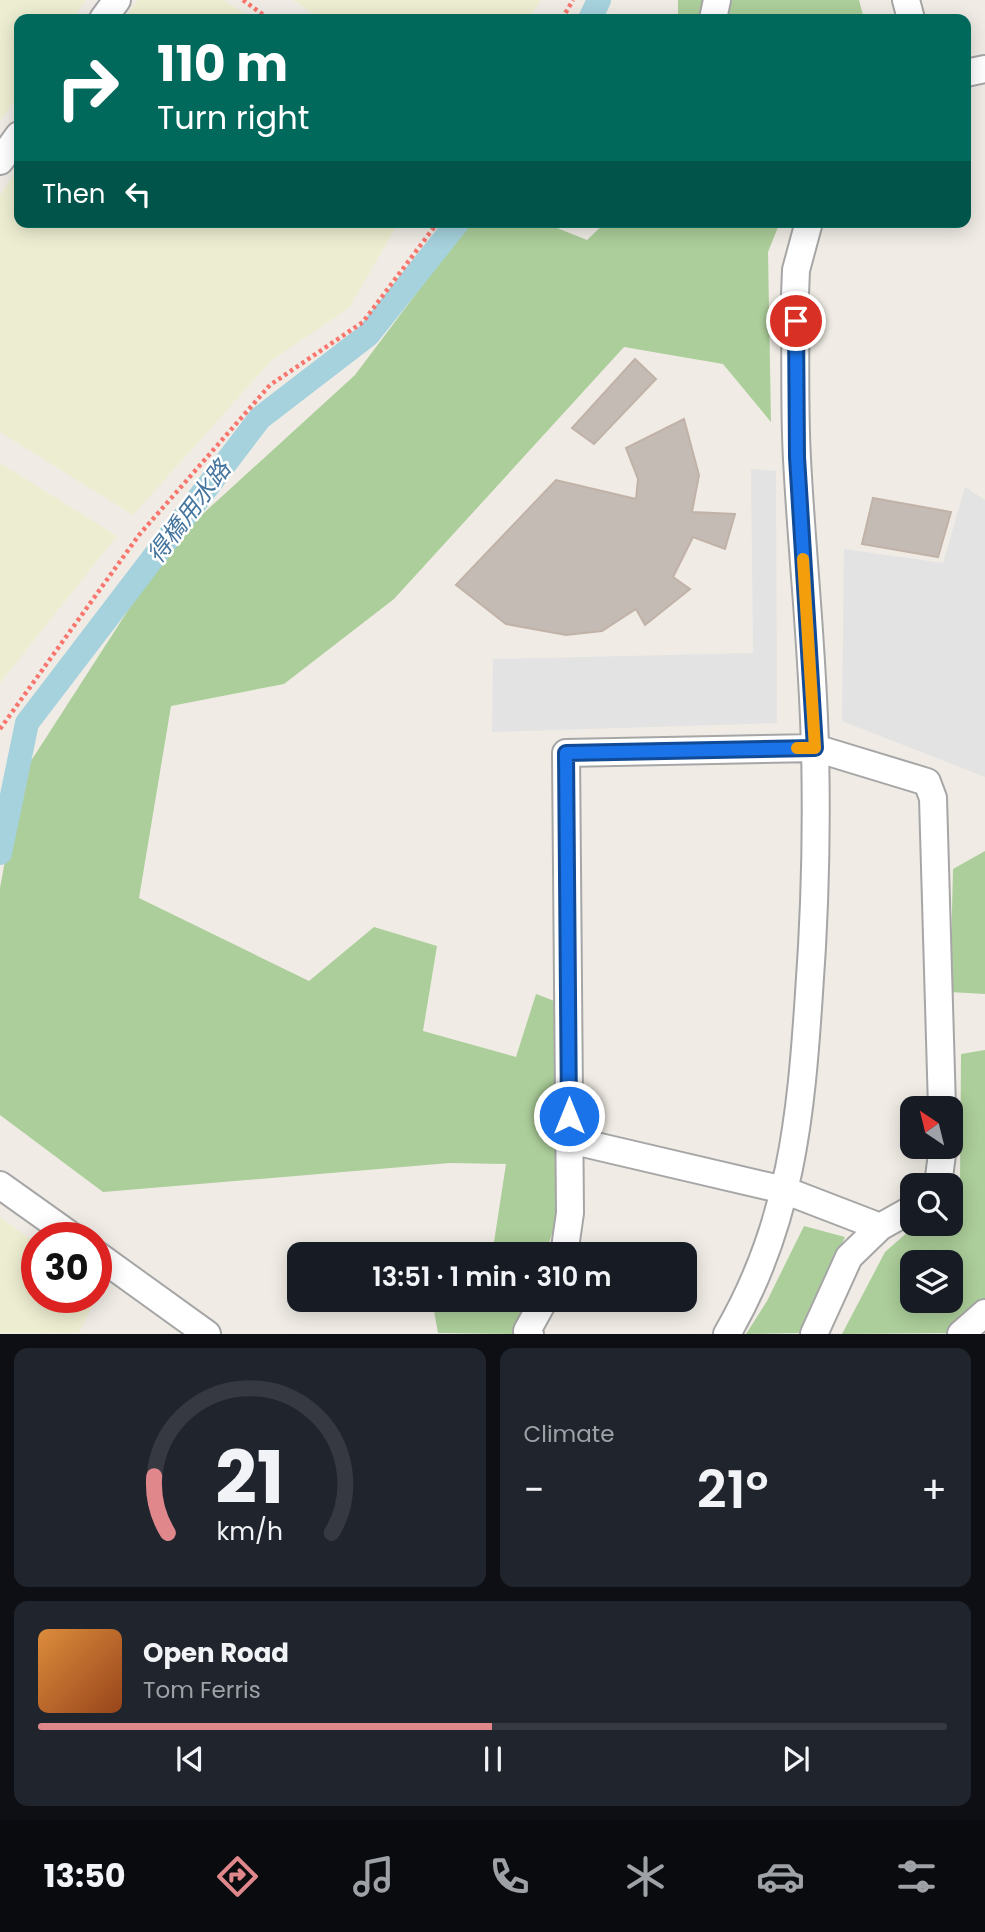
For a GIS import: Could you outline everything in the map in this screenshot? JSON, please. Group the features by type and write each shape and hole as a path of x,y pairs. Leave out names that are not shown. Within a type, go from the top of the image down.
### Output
{"street":[{"path":"0,162 14,142"},
{"path":"727,1334 766,1250 784,1190 798,1131 805,1064 816,901 815,748 797,457 796,270 807,228"},
{"path":"566,1242 570,1213 566,753 815,748 927,782 933,799 942,1096"},
{"path":"570,1140 784,1190 880,1227"},
{"path":"0,1185 52,1222"},
{"path":"814,1334 849,1257 880,1227 900,1216"},
{"path":"112,1266 206,1334"},
{"path":"530,1334 527,1331 537,1312"},
{"path":"961,1334 985,1313"}],"path":[{"path":"243,0 262,14"},
{"path":"0,729 139,535 270,385 363,322 434,228"}],"green space":[{"path":"0,0 86,0 76,14 14,14 14,101 0,121"},
{"path":"138,0 223,0 245,14 128,14"},
{"path":"293,0 541,0 531,14 314,14"},
{"path":"678,0 859,0 863,14 678,14"},
{"path":"14,175 14,228 396,228 349,308 272,360 133,515 0,432 0,195"},
{"path":"465,228 557,228 587,240 600,228 778,228 768,252 771,422 723,364 624,347 394,599 284,684 171,706 139,898 309,981 374,927 437,946 423,1031 516,1057 536,994 557,1002 562,1203 549,1242 494,1242 506,1164 450,1163 103,1192 0,1115 0,888 20,778 172,542 355,375"},
{"path":"0,463 117,536 0,683"},
{"path":"985,851 985,994 950,992 953,869"},
{"path":"985,1050 985,1302 952,1333 842,1334 885,1252 903,1236 963,1236 963,1173 960,1173 960,1159 963,1159 963,1096 961,1096 961,1054"},
{"path":"0,1217 21,1232 21,1313 89,1313 79,1333 0,1333"},
{"path":"804,1226 845,1237 799,1333 746,1334 767,1301"},
{"path":"434,1312 525,1312 518,1334 438,1333"}],"shaded area":[{"path":"751,469 776,471 777,723 492,732 493,659 753,653"},
{"path":"965,487 985,500 985,777 842,721 844,549 943,563"}],"building":[{"path":"635,359 656,379 594,444 572,428"},
{"path":"684,419 699,475 692,512 735,514 725,549 693,537 673,577 690,589 645,625 636,609 602,631 566,635 506,624 456,585 556,480 636,499 638,479 626,448"},
{"path":"873,498 951,512 938,557 862,544"}],"waterway":[{"name":"得橋用水路","path":"592,14 599,0"},
{"name":"得橋用水路","path":"0,853 27,723 260,418 368,335 453,228"}],"slow traffic":[{"path":"797,748 815,748 803,559"}],"route":[{"path":"569,1116 566,753 815,748 797,457 796,321"}]}
